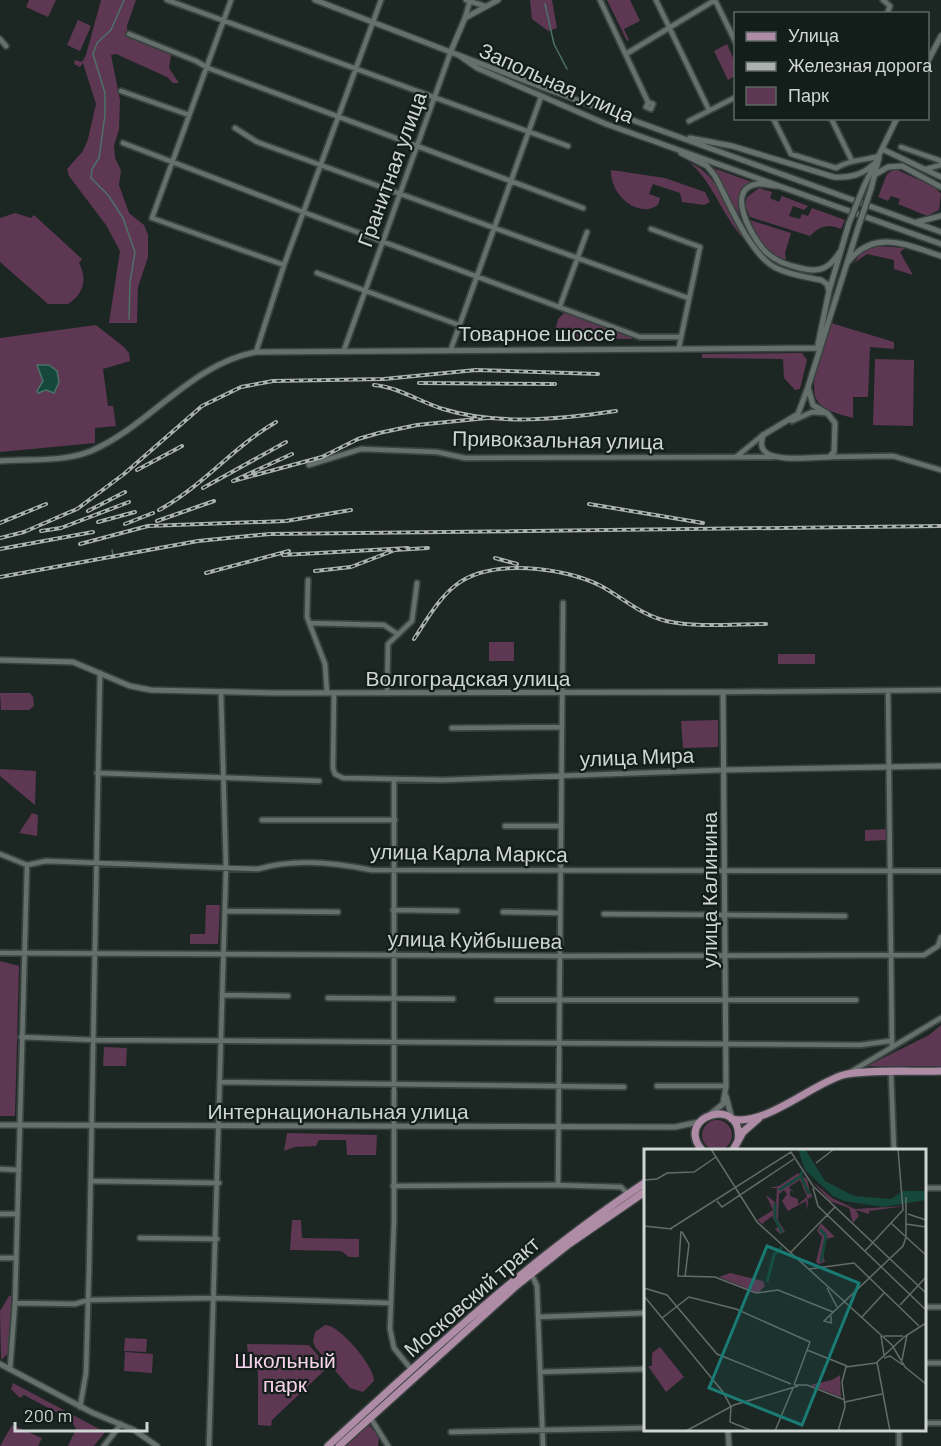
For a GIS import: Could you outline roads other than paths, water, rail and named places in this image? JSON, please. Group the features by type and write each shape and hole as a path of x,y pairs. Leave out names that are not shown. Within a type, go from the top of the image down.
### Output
{"main road":[{"path":"691,1149 696,1139 696,1129 705,1117 719,1113 732,1119 745,1120 769,1112 847,1074 941,1071"},
{"path":"735,1147 748,1126 769,1112"},
{"path":"732,1119 738,1129 735,1147"},
{"path":"696,1139 701,1149"},
{"name":"Московский тракт","path":"328,1446 512,1280 644,1183"},
{"name":"Московский тракт","path":"339,1446 471,1324 531,1273 644,1192"}],"street":[{"path":"167,0 568,146"},
{"path":"231,0 152,218 284,265"},
{"path":"315,0 451,51"},
{"path":"256,352 284,265 381,0"},
{"path":"469,0 485,6"},
{"name":"Гранитная улица","path":"344,350 416,146 465,18 469,0"},
{"path":"465,18 498,0"},
{"path":"600,0 648,102"},
{"path":"656,0 709,110"},
{"path":"626,54 715,0 734,41"},
{"path":"883,0 891,6 888,12"},
{"path":"129,34 208,68 583,208"},
{"path":"929,58 941,36"},
{"path":"0,39 6,46"},
{"name":"Запольная улица","path":"451,51 477,68 541,97 675,149 941,244"},
{"name":"Запольная улица","path":"451,51 544,88 941,232"},
{"path":"121,91 189,116"},
{"path":"451,349 541,97"},
{"path":"689,122 734,98"},
{"path":"774,120 791,154 836,168 851,159 879,156"},
{"path":"832,120 851,159"},
{"path":"818,348 819,328 839,253 864,186 896,120"},
{"path":"236,128 257,142 320,166 688,298"},
{"path":"678,136 732,147 834,177 847,178 862,173 874,164"},
{"path":"123,143 172,164 476,274 640,337 680,337"},
{"path":"902,147 941,161"},
{"path":"675,149 707,166 715,176 755,249 765,261 777,268 821,280 829,291"},
{"path":"882,149 941,177"},
{"path":"792,420 798,414 808,387 818,348 876,174 879,156"},
{"path":"926,169 941,165"},
{"path":"876,174 888,167 902,166 941,188"},
{"path":"783,186 757,184 746,190 741,200 743,213 766,252 787,265 813,271 831,265 839,253"},
{"path":"915,222 941,216"},
{"path":"651,230 700,247 680,337 680,347"},
{"path":"560,306 587,232"},
{"path":"845,265 859,248 877,242 904,244 941,256"},
{"path":"317,273 459,325"},
{"path":"639,348 640,337"},
{"name":"Товарное шоссе","path":"0,461 76,455 91,451 124,431 205,370 237,355 256,352 680,347 818,348"},
{"path":"808,387 813,405 828,414 836,429 836,446 829,457"},
{"path":"736,457 763,435 792,420 812,412 828,414"},
{"path":"763,435 763,450 776,457"},
{"name":"Привокзальная улица","path":"309,465 361,448 437,453 465,458 829,457"},
{"path":"829,457 893,456 941,470"},
{"path":"308,580 309,623 325,664 327,693"},
{"path":"387,693 388,644 396,633 412,621 417,583"},
{"path":"558,1185 561,1088 559,826 563,603"},
{"path":"309,623 384,625 396,633"},
{"name":"Волгоградская улица","path":"0,660 73,662 141,688 221,692 561,693 941,690"},
{"path":"80,1407 86,1373 88,1300 100,673"},
{"path":"888,691 890,1041 892,1047"},
{"path":"209,1446 219,1184 220,1041 226,868 221,692"},
{"name":"улица Калинина","path":"705,1117 721,1107 725,1087 723,692"},
{"name":"улица Мира","path":"334,693 335,774 343,778 394,781 723,770 941,766"},
{"path":"452,729 561,727"},
{"path":"97,774 319,781"},
{"path":"394,781 393,1186 390,1303 392,1343 411,1369"},
{"path":"262,820 395,820"},
{"path":"505,826 559,826"},
{"name":"улица Карла Маркса","path":"0,854 27,865 46,861 96,865 258,869 278,863 343,863 371,870 941,871"},
{"path":"10,1369 15,1303 27,865"},
{"path":"393,909 457,910"},
{"path":"225,910 338,912"},
{"path":"503,912 559,913"},
{"path":"604,914 845,916"},
{"name":"улица Куйбышева","path":"0,953 393,954 560,957 924,955 938,946 941,937"},
{"path":"222,995 288,996"},
{"path":"328,998 453,999"},
{"path":"497,1000 856,1000"},
{"path":"847,1074 941,1018"},
{"path":"21,1037 94,1040 860,1045 890,1041"},
{"path":"891,1073 894,1149"},
{"path":"220,1082 624,1087"},
{"path":"657,1086 725,1087"},
{"name":"улица Калинина","path":"725,1087 732,1119"},
{"name":"Интернациональная улица","path":"0,1125 676,1127 693,1125 705,1117"},
{"name":"Интернациональная улица","path":"676,1127 689,1131 696,1139"},
{"path":"0,1169 19,1170"},
{"path":"91,1181 219,1184"},
{"path":"393,1186 619,1187 628,1194"},
{"path":"0,1214 16,1214"},
{"path":"140,1238 217,1239"},
{"path":"0,1258 16,1258"},
{"path":"531,1273 536,1282 543,1446"},
{"path":"15,1303 75,1304 88,1300 215,1298 390,1303"},
{"path":"538,1317 644,1313"},
{"path":"0,1364 80,1407 121,1424 157,1446"},
{"path":"540,1372 644,1369"},
{"path":"370,1417 388,1446"},
{"path":"104,1446 121,1424"},
{"path":"451,1431 644,1428"},
{"path":"728,1431 729,1446"}],"waterway":[{"path":"124,0 111,30 97,43 93,54 105,93 105,115 99,158 92,169 91,178 108,195 123,218 135,252 130,282 129,319"},
{"path":"545,4 554,44 567,69"},
{"path":"112,550 113,555"}],"railway":[{"path":"0,538 24,532 77,509 124,474 202,406 241,387 273,381 384,379 476,370 598,374"},
{"path":"419,383 555,384"},
{"path":"374,385 392,389 443,409 486,418 552,418 616,411"},
{"path":"292,454 233,481 322,457 358,439 379,433 417,425 487,418"},
{"path":"159,510 190,490 246,443 276,422"},
{"path":"203,488 286,442"},
{"path":"137,470 182,446"},
{"path":"88,511 125,492"},
{"path":"157,521 214,501"},
{"path":"41,531 61,528 129,502"},
{"path":"0,523 46,504"},
{"path":"589,504 703,523"},
{"path":"80,544 148,526 286,521 351,510"},
{"path":"98,522 135,512"},
{"path":"125,524 153,513"},
{"path":"0,577 198,541 270,534 941,526"},
{"path":"0,549 93,532"},
{"path":"283,555 408,548"},
{"path":"315,571 351,567 395,550 428,548"},
{"path":"206,573 289,551"},
{"path":"495,558 517,564"},
{"path":"414,639 438,603 456,585 470,577 507,568 548,570 586,579 648,615 666,621 703,625 766,624"}],"park label":[{"name":"Школьный парк","path":"285,1371"}]}
